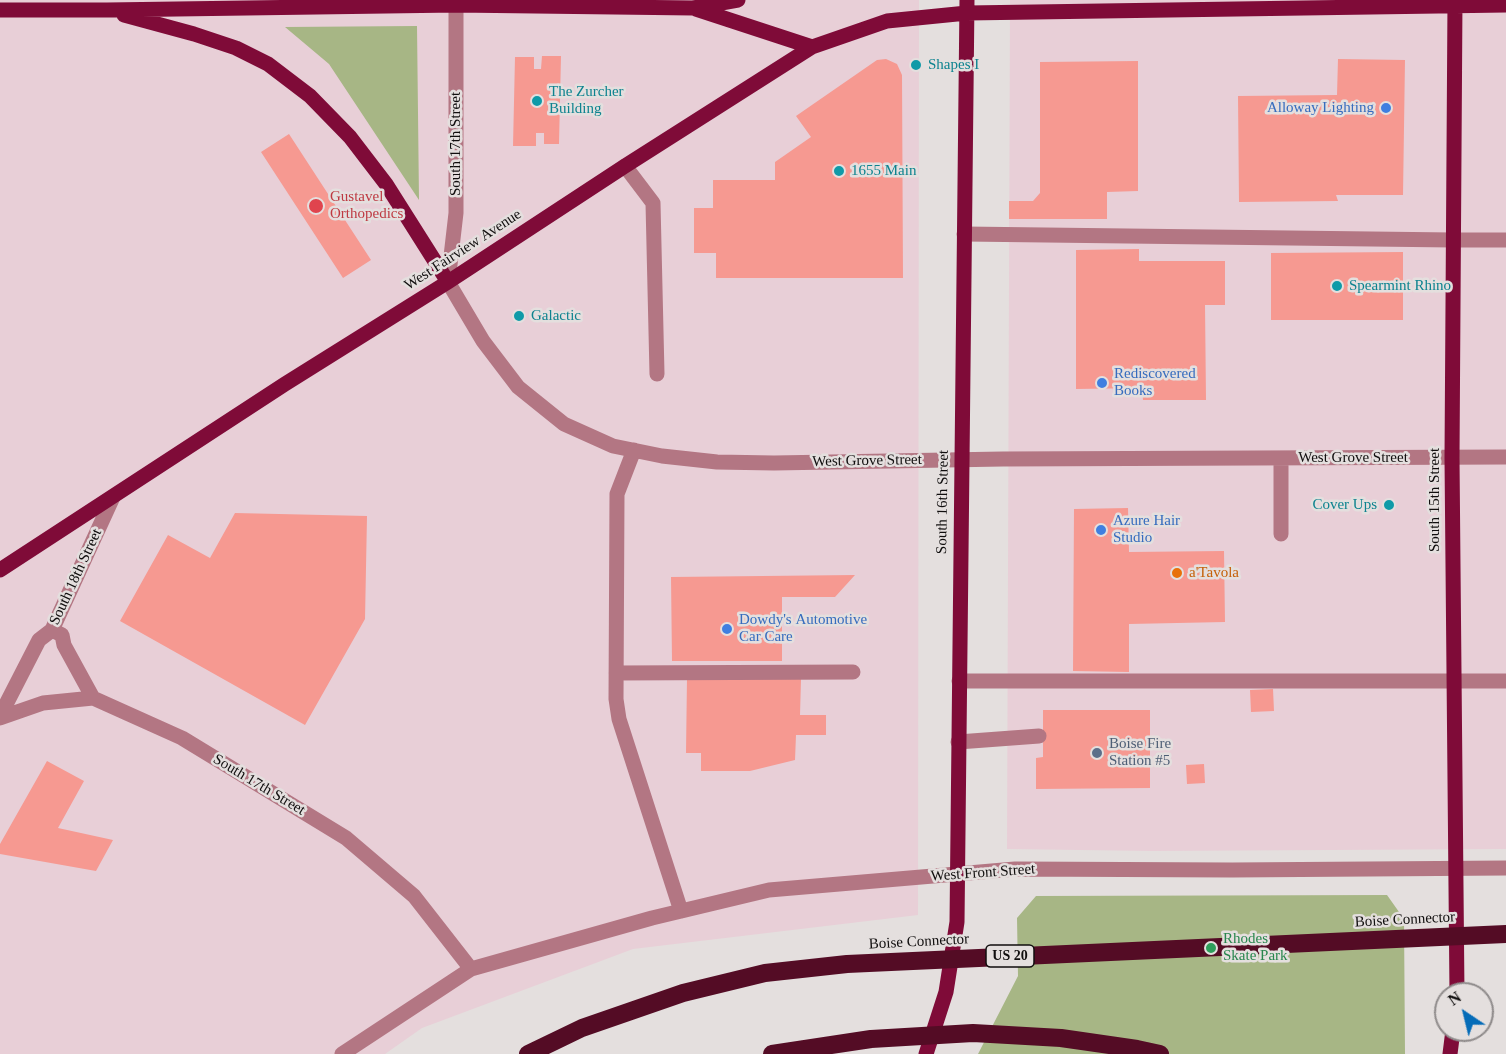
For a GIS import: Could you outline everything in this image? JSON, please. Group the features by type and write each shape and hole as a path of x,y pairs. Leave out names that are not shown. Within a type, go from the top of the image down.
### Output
{"highway":[{"name":"Boise Connector","path":"528,1054 582,1028 682,993 765,973 847,964 1506,933"},
{"path":"772,1054 871,1039 973,1033 1061,1038 1160,1054"}],"main road":[{"path":"0,10 456,3 693,8 738,0"},
{"name":"West Fairview Avenue","path":"0,570 285,384 448,282 624,166 812,47 887,21 967,6 1455,3 1506,5"},
{"name":"South 15th Street","path":"1455,3 1452,458 1457,982"},
{"name":"South 16th Street","path":"926,1054 946,992 957,922 967,6"},
{"path":"693,8 812,47"},
{"path":"107,10 236,48 268,64 310,96 350,137 386,184 448,282"}],"street":[{"name":"South 17th Street","path":"448,282 456,213 456,3"},
{"path":"624,166 653,202 657,374"},
{"path":"964,234 1506,240"},
{"name":"West Grove Street","path":"448,282 483,341 518,387 564,424 613,446 662,456 717,462 774,463 1506,457"},
{"path":"634,450 617,494 615,699 619,718 681,911"},
{"path":"1281,458 1281,534"},
{"name":"South 18th Street","path":"0,717 39,640 52,630 113,497"},
{"path":"52,630 62,635 64,645 93,698"},
{"path":"616,673 853,672"},
{"path":"959,681 1506,681"},
{"name":"South 17th Street","path":"0,717 43,703 93,698 183,738 346,838 414,896 471,969"},
{"path":"958,742 1039,736"},
{"name":"West Front Street","path":"342,1054 471,969 652,918 769,890 1015,869 1506,868"}],"shaded area":[{"path":"0,0 919,0 918,915 633,949 422,1028 385,1054 0,1054"},
{"path":"1010,0 1506,0 1506,849 1153,851 1007,849"}],"green space":[{"path":"417,26 419,200 329,64 285,27"},
{"name":"Rhodes Skate Park","path":"1387,895 1404,919 1405,1054 978,1054 1018,976 1017,918 1036,896"}],"building":[{"name":"The Zurcher Building","path":"542,56 561,56 559,144 544,144 544,133 536,133 536,146 513,146 515,57 534,57 534,69 541,69"},
{"name":"1655 Main","path":"886,59 897,64 902,75 903,278 716,278 716,253 694,253 694,208 713,208 713,180 775,180 775,162 811,137 796,116 877,60"},
{"path":"1338,59 1405,60 1403,195 1336,195 1338,201 1239,202 1238,96 1337,95"},
{"path":"1138,61 1138,191 1107,192 1107,219 1009,219 1009,201 1033,201 1040,193 1040,62"},
{"name":"Gustavel Orthopedics","path":"289,134 371,260 343,278 261,152"},
{"path":"1139,249 1139,261 1225,261 1225,305 1205,305 1206,400 1143,400 1142,388 1076,389 1076,250"},
{"name":"Spearmint Rhino","path":"1403,252 1403,320 1271,320 1271,253"},
{"path":"1128,508 1129,552 1224,551 1225,622 1129,624 1129,672 1073,671 1074,509"},
{"path":"235,513 367,516 365,619 305,725 120,621 168,535 210,558"},
{"name":"Dowdy's Automotive Car Care","path":"855,575 835,597 782,597 782,661 672,661 671,577"},
{"path":"687,678 801,679 800,715 826,715 826,735 796,735 795,760 750,771 701,771 701,753 686,753"},
{"path":"1273,689 1274,711 1251,712 1250,690"},
{"name":"Boise Fire Station #5","path":"1043,710 1150,710 1150,788 1036,789 1036,758 1043,757"},
{"path":"47,761 84,781 58,828 113,840 96,871 0,854 0,844"},
{"path":"1204,764 1205,783 1187,784 1186,765"}],"place":[{"name":"Shapes I","path":"916,65"},
{"name":"The Zurcher Building","path":"537,101"},
{"name":"Alloway Lighting","path":"1386,108"},
{"name":"1655 Main","path":"839,171"},
{"name":"Gustavel Orthopedics","path":"316,206"},
{"name":"Spearmint Rhino","path":"1337,286"},
{"name":"Galactic","path":"519,316"},
{"name":"Rediscovered Books","path":"1102,383"},
{"name":"Cover Ups","path":"1389,505"},
{"name":"Azure Hair Studio","path":"1101,530"},
{"name":"a'Tavola","path":"1177,573"},
{"name":"Dowdy's Automotive Car Care","path":"727,629"},
{"name":"Boise Fire Station #5","path":"1097,753"},
{"name":"Rhodes Skate Park","path":"1211,948"}]}
